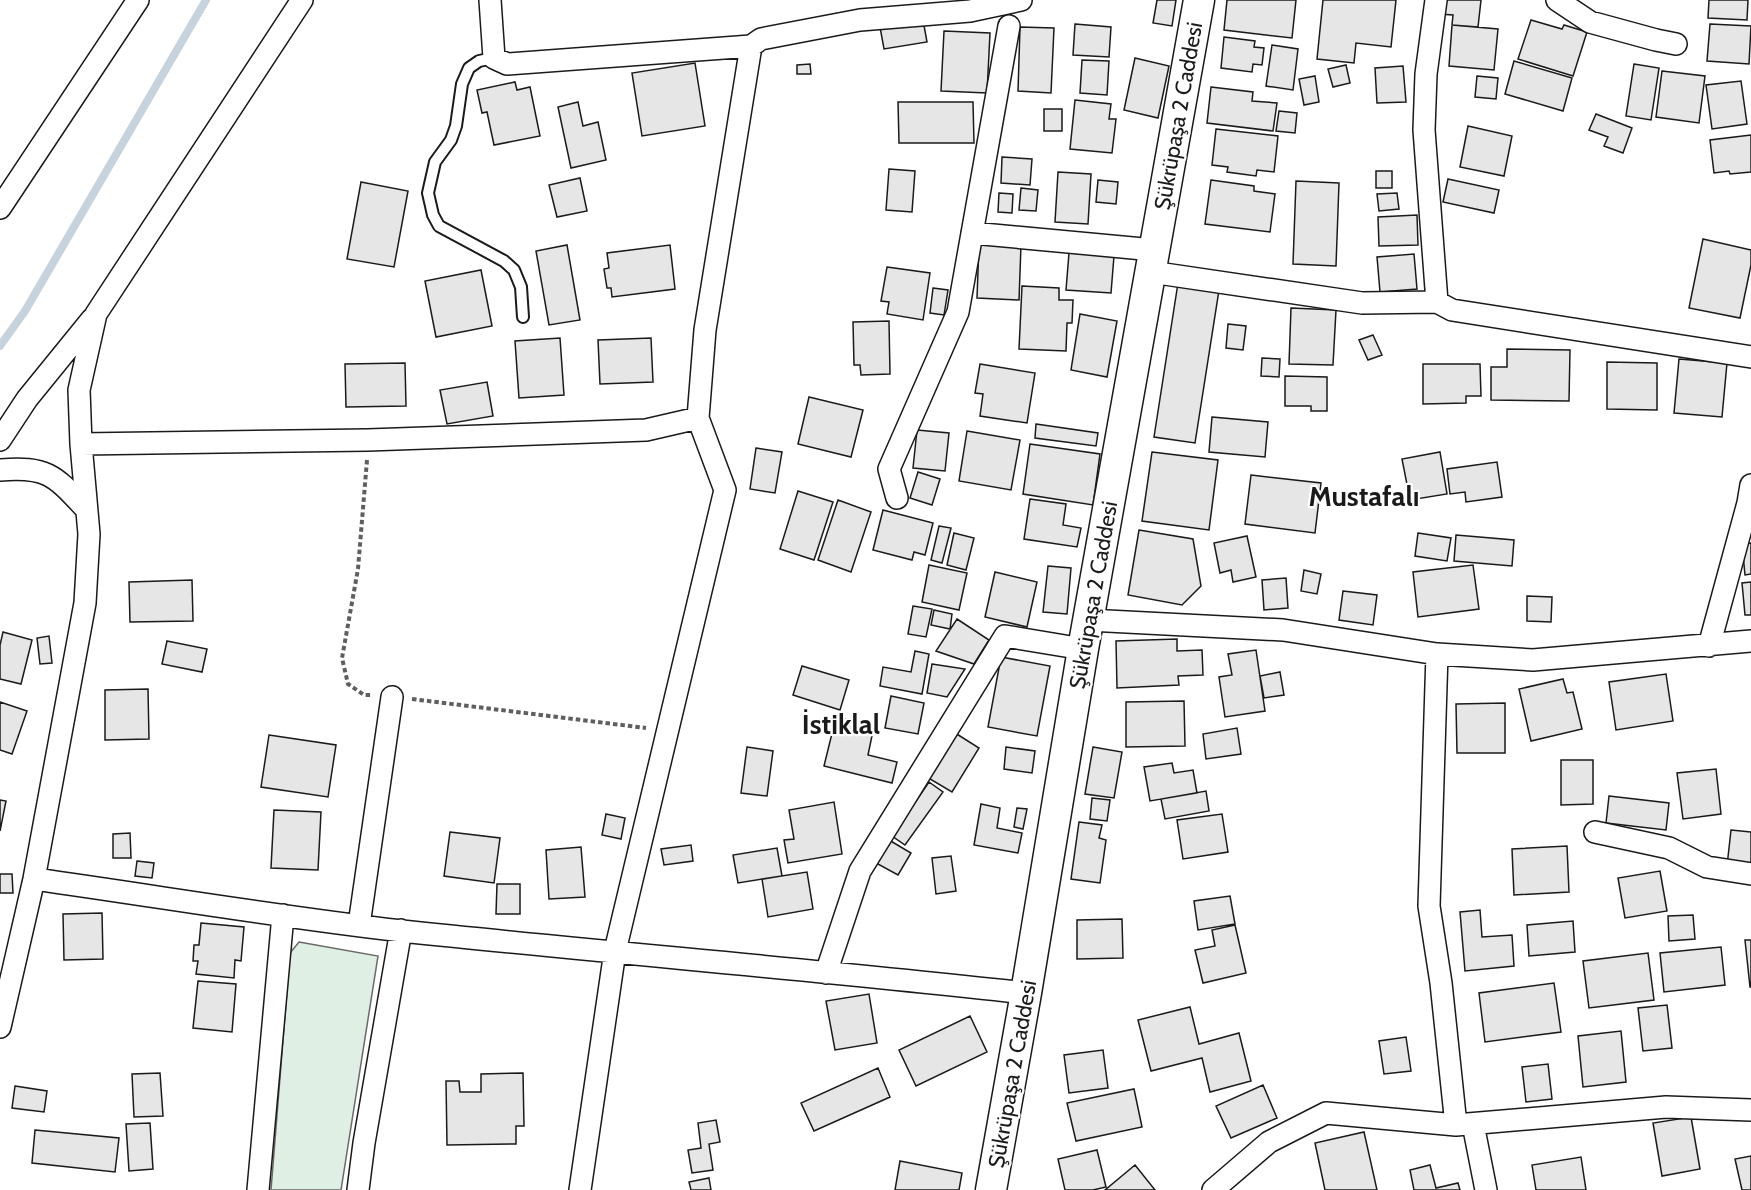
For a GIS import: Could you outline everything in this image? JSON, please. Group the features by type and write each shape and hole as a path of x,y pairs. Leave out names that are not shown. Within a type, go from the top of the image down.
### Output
{"main road":[{"name":"Şükrüpaşa 2 Caddesi","path":"991,1190 1088,620 1199,0"}],"street":[{"path":"0,208 138,0"},
{"path":"0,440 27,399 96,314 302,0"},
{"path":"490,0 494,58 507,64 751,46 761,39 861,10 970,11 1021,0"},
{"path":"1436,0 1426,74 1425,130 1437,302"},
{"path":"1557,0 1590,22 1676,44"},
{"path":"897,498 889,469 958,312 1009,26"},
{"path":"580,1190 615,951 725,490 698,418 705,330 751,46"},
{"path":"972,233 1152,261 1362,303 1437,302 1452,310 1751,357"},
{"path":"0,1027 34,879 85,603 89,534 79,390 96,314"},
{"path":"81,444 368,440 646,430 698,418"},
{"path":"0,470 32,469 53,476 86,509"},
{"path":"1709,645 1751,485"},
{"path":"1088,620 1283,630 1437,654 1533,660 1751,641"},
{"path":"826,974 860,871 1005,636 1083,649"},
{"path":"1437,654 1429,906 1465,1125 1486,1190"},
{"path":"359,925 392,697"},
{"path":"1595,832 1669,848 1707,867 1751,874"},
{"path":"34,879 400,930 747,963 826,974 1026,993"},
{"path":"258,1190 283,915"},
{"path":"358,1190 400,930"},
{"path":"1213,1190 1269,1142 1326,1113 1465,1125 1666,1107 1751,1110"}],"lane":[{"path":"494,58 479,61 469,68 462,84 456,126 451,140 435,162 428,193 433,215 439,226 504,261 514,270 521,287 523,317"}],"path":[{"path":"368,440 358,569 342,658 348,684 364,694 668,731"}],"green space":[{"path":"299,942 378,956 341,1190 271,1190 290,953"}],"building":[{"path":"1157,0 1176,0 1172,26 1153,23"},
{"path":"1227,0 1296,0 1292,38 1224,30"},
{"path":"1323,0 1396,0 1391,47 1356,43 1354,63 1317,59"},
{"path":"1440,0 1481,0 1478,27 1452,25 1453,15 1439,14"},
{"path":"1709,0 1748,0 1747,20 1708,18"},
{"path":"923,20 927,42 884,49 880,27"},
{"path":"1531,20 1562,29 1564,25 1587,32 1573,76 1518,59"},
{"path":"1075,24 1111,27 1109,57 1073,55"},
{"path":"1710,24 1751,26 1749,64 1707,61"},
{"path":"1452,25 1498,29 1494,70 1449,66"},
{"path":"1020,27 1054,28 1051,93 1018,91"},
{"path":"944,31 990,33 987,93 941,91"},
{"path":"1224,37 1255,41 1254,47 1264,48 1262,65 1253,64 1252,72 1221,68"},
{"path":"1272,45 1298,49 1293,90 1266,86"},
{"path":"1135,58 1169,66 1158,118 1124,110"},
{"path":"1082,60 1109,61 1107,95 1080,93"},
{"path":"1514,61 1572,78 1563,111 1505,94"},
{"path":"695,63 705,126 642,136 632,73"},
{"path":"810,64 811,74 797,74 797,65"},
{"path":"1634,64 1659,68 1651,120 1626,116"},
{"path":"1346,65 1350,83 1333,87 1328,69"},
{"path":"1403,66 1406,102 1377,103 1375,68"},
{"path":"1662,71 1705,76 1699,123 1656,117"},
{"path":"1315,76 1319,102 1304,105 1299,79"},
{"path":"1477,76 1498,78 1496,99 1475,97"},
{"path":"1741,81 1747,124 1712,129 1706,85"},
{"path":"515,82 517,90 530,87 540,136 494,145 487,112 482,113 477,90"},
{"path":"1211,87 1253,92 1252,101 1277,103 1273,131 1207,123"},
{"path":"1075,100 1111,104 1109,119 1116,119 1112,153 1070,149"},
{"path":"578,102 583,126 598,122 606,160 571,168 558,107"},
{"path":"898,102 973,102 974,143 899,143"},
{"path":"1044,109 1062,109 1062,131 1044,131"},
{"path":"1279,111 1297,113 1295,133 1276,131"},
{"path":"1596,114 1632,128 1623,153 1604,146 1608,137 1589,130"},
{"path":"1468,126 1512,136 1504,176 1460,167"},
{"path":"1216,129 1278,136 1274,172 1257,170 1256,176 1227,172 1228,167 1212,165"},
{"path":"1751,135 1751,172 1714,173 1710,140"},
{"path":"1002,157 1032,159 1030,185 1001,183"},
{"path":"889,169 915,171 912,212 886,210"},
{"path":"1376,171 1392,171 1392,188 1376,188"},
{"path":"1058,172 1091,174 1088,224 1055,222"},
{"path":"580,178 587,211 557,217 549,185"},
{"path":"1448,179 1499,190 1494,213 1443,202"},
{"path":"1098,180 1118,182 1116,204 1096,202"},
{"path":"1211,180 1254,186 1254,191 1275,194 1270,232 1205,224"},
{"path":"1296,181 1339,183 1336,266 1293,264"},
{"path":"361,182 408,191 394,267 347,259"},
{"path":"1021,188 1038,190 1036,211 1019,210"},
{"path":"999,193 1013,194 1012,213 998,212"},
{"path":"1397,193 1399,209 1379,211 1377,194"},
{"path":"1417,215 1418,245 1379,246 1378,217"},
{"path":"1703,239 1751,250 1751,265 1740,318 1689,308"},
{"path":"979,244 1021,245 1019,300 977,298"},
{"path":"567,245 580,320 549,325 536,251"},
{"path":"670,245 675,289 612,297 611,288 607,288 604,269 609,268 607,253"},
{"path":"1069,253 1114,256 1111,293 1066,290"},
{"path":"1414,254 1417,289 1380,292 1377,257"},
{"path":"887,267 930,273 923,320 887,314 889,302 881,301"},
{"path":"481,270 492,326 436,337 425,281"},
{"path":"1178,283 1219,290 1195,443 1154,437"},
{"path":"1022,286 1059,288 1059,300 1073,300 1072,323 1067,323 1066,351 1019,349"},
{"path":"933,288 948,290 944,315 930,313"},
{"path":"1291,308 1336,310 1333,365 1289,364"},
{"path":"1080,314 1117,321 1107,377 1071,370"},
{"path":"889,321 890,374 861,375 860,365 854,365 853,322"},
{"path":"1228,324 1246,326 1243,350 1226,348"},
{"path":"1373,335 1382,355 1368,360 1359,340"},
{"path":"560,338 564,395 519,398 515,341"},
{"path":"651,338 653,382 600,384 598,340"},
{"path":"1507,349 1570,350 1569,401 1491,400 1491,367 1507,367"},
{"path":"1262,358 1280,359 1279,377 1261,376"},
{"path":"1679,359 1727,363 1722,417 1674,413"},
{"path":"1607,362 1657,363 1657,410 1607,409"},
{"path":"405,363 406,406 346,407 345,364"},
{"path":"980,364 1035,373 1027,423 980,416 983,394 975,393"},
{"path":"1423,364 1480,364 1481,396 1466,396 1466,403 1423,404"},
{"path":"1285,376 1327,377 1327,411 1311,411 1311,406 1285,406"},
{"path":"487,382 493,416 447,424 440,390"},
{"path":"809,397 863,410 851,457 798,444"},
{"path":"1212,417 1268,422 1265,457 1209,452"},
{"path":"1036,424 1098,433 1096,446 1035,438"},
{"path":"917,430 949,433 945,471 913,468"},
{"path":"967,431 1020,440 1011,490 959,481"},
{"path":"1030,444 1100,454 1093,505 1023,494"},
{"path":"756,448 782,452 775,493 750,489"},
{"path":"1152,452 1218,460 1209,530 1142,521"},
{"path":"1440,452 1447,494 1410,500 1402,459"},
{"path":"1497,462 1502,497 1466,502 1465,492 1450,494 1447,469"},
{"path":"918,472 940,479 932,505 910,498"},
{"path":"1251,475 1321,483 1315,533 1245,524"},
{"path":"798,491 833,502 814,560 780,549"},
{"path":"1030,499 1066,504 1063,525 1081,528 1077,547 1024,539"},
{"path":"838,500 871,512 851,572 818,560"},
{"path":"883,510 933,523 925,555 914,552 912,560 873,550"},
{"path":"939,526 951,528 942,563 931,560"},
{"path":"1139,530 1193,539 1201,586 1182,605 1128,595"},
{"path":"954,533 974,538 966,570 947,565"},
{"path":"1418,533 1451,538 1447,561 1415,556"},
{"path":"1456,535 1514,540 1512,566 1454,561"},
{"path":"1247,536 1256,577 1233,582 1231,570 1220,573 1214,543"},
{"path":"1751,543 1751,574 1745,575 1742,544"},
{"path":"929,565 967,573 959,610 922,602"},
{"path":"1473,565 1479,609 1418,617 1413,572"},
{"path":"1048,566 1071,568 1067,614 1043,612"},
{"path":"1304,570 1321,574 1317,594 1301,591"},
{"path":"995,572 1037,582 1027,627 985,617"},
{"path":"1286,578 1288,608 1264,610 1262,580"},
{"path":"192,580 193,621 130,622 129,582"},
{"path":"1751,582 1751,615 1745,615 1742,583"},
{"path":"1343,591 1377,595 1373,625 1339,620"},
{"path":"1527,596 1552,597 1551,622 1527,621"},
{"path":"913,606 932,609 926,637 908,634"},
{"path":"934,610 952,614 950,629 931,625"},
{"path":"957,619 989,640 974,664 936,651"},
{"path":"3,632 32,640 21,684 0,679 0,645"},
{"path":"49,636 52,663 40,664 37,638"},
{"path":"1177,639 1177,651 1202,650 1203,675 1178,676 1179,685 1117,688 1116,641"},
{"path":"167,641 207,649 202,672 162,664"},
{"path":"1256,650 1265,711 1225,717 1219,677 1232,675 1228,654"},
{"path":"915,651 929,654 922,694 880,686 883,667 911,672"},
{"path":"1001,657 1050,666 1037,736 988,727"},
{"path":"932,664 965,669 947,697 927,693"},
{"path":"802,666 849,680 840,710 793,695"},
{"path":"1280,672 1284,695 1264,698 1260,676"},
{"path":"1666,674 1673,721 1616,730 1609,682"},
{"path":"1563,679 1567,693 1573,692 1582,729 1531,741 1519,689"},
{"path":"148,689 149,739 105,740 105,690"},
{"path":"891,696 924,703 918,734 885,728"},
{"path":"1184,701 1185,746 1126,747 1126,702"},
{"path":"0,702 27,711 12,754 0,750"},
{"path":"1505,703 1505,753 1457,753 1456,704"},
{"path":"836,717 874,726 868,755 897,762 892,783 824,766"},
{"path":"1237,728 1241,754 1206,759 1203,734"},
{"path":"952,731 979,748 952,792 925,776"},
{"path":"269,735 336,745 328,797 261,787"},
{"path":"747,747 773,751 767,796 741,793"},
{"path":"1006,747 1035,751 1032,773 1004,769"},
{"path":"1093,747 1122,752 1114,798 1085,794"},
{"path":"1561,760 1593,760 1593,804 1561,805"},
{"path":"1172,763 1174,773 1193,770 1197,793 1150,801 1144,767"},
{"path":"1716,769 1721,814 1683,819 1677,773"},
{"path":"929,782 943,792 905,845 892,836"},
{"path":"1206,791 1209,811 1165,819 1161,799"},
{"path":"1609,796 1669,803 1666,830 1606,823"},
{"path":"1092,798 1110,800 1107,821 1090,819"},
{"path":"0,800 6,801 0,831"},
{"path":"834,802 842,854 788,863 784,840 794,839 789,810"},
{"path":"981,804 1000,808 997,828 1022,833 1018,853 974,845"},
{"path":"1017,808 1027,809 1023,829 1014,827"},
{"path":"274,810 321,812 318,870 271,868"},
{"path":"606,814 625,818 621,839 602,835"},
{"path":"1222,814 1228,852 1183,859 1177,820"},
{"path":"1079,822 1102,825 1099,838 1106,840 1100,883 1071,879"},
{"path":"1731,830 1751,832 1751,868 1727,866"},
{"path":"450,832 500,838 494,883 444,876"},
{"path":"130,833 131,858 113,858 113,834"},
{"path":"889,840 911,853 898,875 876,863"},
{"path":"691,845 693,861 664,865 661,849"},
{"path":"1567,846 1569,892 1514,895 1512,849"},
{"path":"581,847 585,897 549,899 546,850"},
{"path":"777,848 782,876 738,883 733,855"},
{"path":"951,856 956,891 936,894 932,858"},
{"path":"137,861 154,863 152,878 135,876"},
{"path":"1660,871 1667,911 1625,918 1618,878"},
{"path":"807,872 813,909 768,917 762,879"},
{"path":"0,874 12,874 13,893 0,893"},
{"path":"497,884 520,884 520,914 496,914"},
{"path":"1230,896 1235,924 1198,930 1194,901"},
{"path":"1480,910 1482,937 1512,935 1514,966 1465,971 1460,912"},
{"path":"102,913 103,959 64,960 63,914"},
{"path":"1693,915 1695,939 1669,941 1668,916"},
{"path":"1122,919 1123,958 1077,959 1077,920"},
{"path":"1573,921 1575,952 1529,956 1527,925"},
{"path":"201,923 244,927 241,961 235,960 234,978 196,974 198,961 193,961 194,945 199,945"},
{"path":"1235,925 1246,973 1203,983 1195,950 1215,946 1212,930"},
{"path":"1745,940 1751,940 1751,987 1750,987"},
{"path":"1721,947 1725,985 1664,992 1660,953"},
{"path":"1648,953 1654,1000 1589,1008 1583,961"},
{"path":"198,981 236,984 232,1032 193,1028"},
{"path":"1554,983 1561,1032 1485,1042 1479,993"},
{"path":"869,994 877,1043 835,1050 826,1001"},
{"path":"1667,1005 1672,1048 1643,1051 1638,1008"},
{"path":"1190,1007 1199,1044 1239,1033 1251,1081 1210,1092 1202,1058 1151,1071 1138,1020"},
{"path":"970,1016 987,1052 916,1086 899,1050"},
{"path":"1621,1031 1626,1082 1583,1087 1578,1036"},
{"path":"1406,1037 1411,1071 1384,1074 1379,1041"},
{"path":"1103,1050 1108,1088 1069,1093 1064,1055"},
{"path":"1548,1064 1552,1099 1526,1102 1522,1067"},
{"path":"878,1068 890,1097 814,1131 801,1103"},
{"path":"160,1073 163,1116 134,1117 132,1074"},
{"path":"523,1073 524,1126 516,1126 516,1144 447,1145 446,1081 459,1081 460,1092 481,1092 481,1074"},
{"path":"1263,1085 1277,1118 1231,1138 1216,1106"},
{"path":"15,1086 47,1091 44,1112 12,1108"},
{"path":"1134,1089 1142,1127 1076,1141 1067,1103"},
{"path":"1691,1117 1700,1169 1662,1176 1653,1123"},
{"path":"716,1120 720,1142 709,1144 713,1170 692,1173 688,1150 701,1148 698,1123"},
{"path":"150,1123 153,1169 129,1171 126,1124"},
{"path":"35,1130 119,1138 115,1172 32,1163"},
{"path":"1364,1132 1377,1190 1325,1190 1315,1143"},
{"path":"1097,1150 1106,1187 1093,1190 1065,1190 1058,1159"},
{"path":"1751,1156 1751,1190 1742,1190 1735,1159"},
{"path":"1581,1157 1586,1190 1536,1190 1532,1165"},
{"path":"900,1161 962,1173 959,1190 895,1190"},
{"path":"1135,1165 1155,1190 1105,1190"},
{"path":"1430,1165 1436,1188 1458,1183 1460,1190 1414,1190 1410,1170"},
{"path":"709,1178 711,1190 691,1190 689,1182"}],"waterway":[{"path":"0,346 25,311 206,0"}],"district":[{"name":"Mustafalı","path":"1364,496"},
{"name":"İstiklal","path":"841,724"}]}
